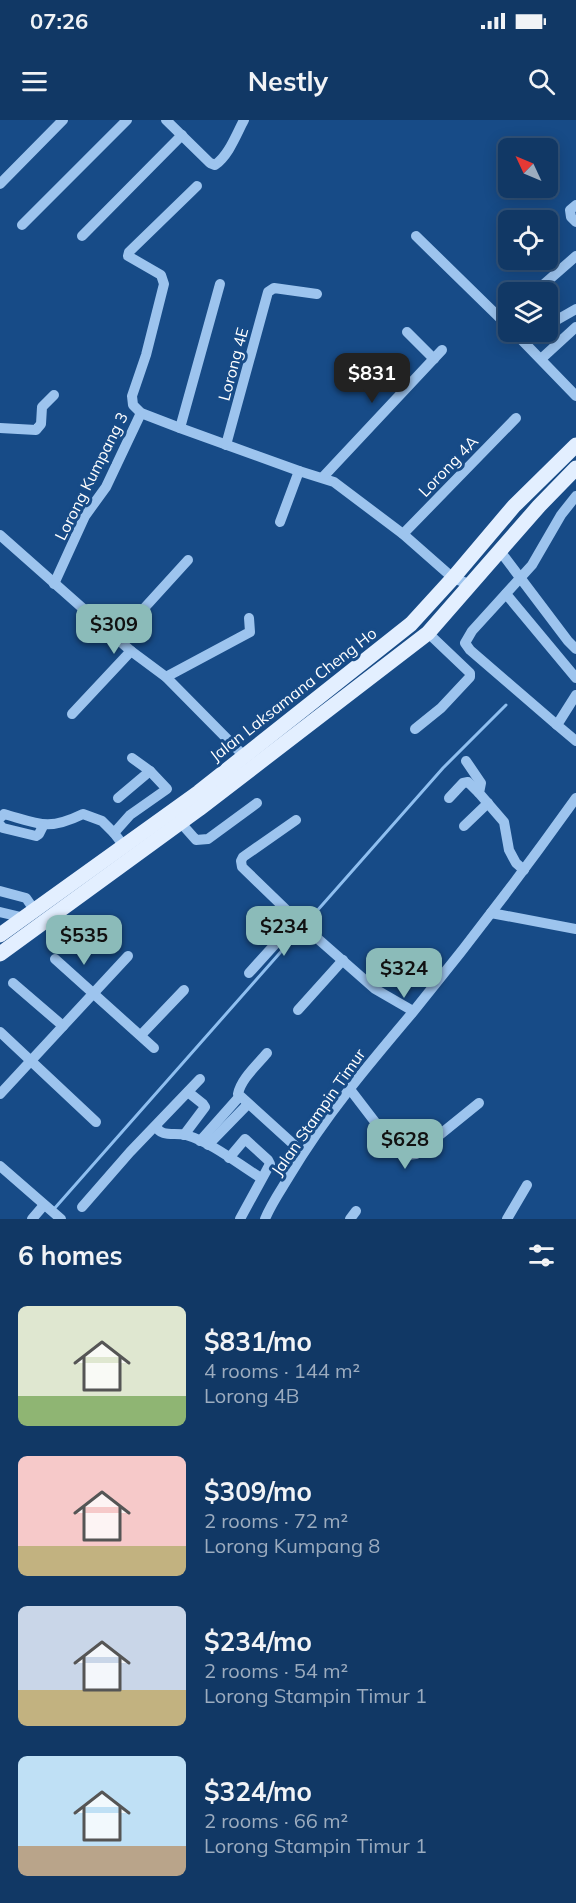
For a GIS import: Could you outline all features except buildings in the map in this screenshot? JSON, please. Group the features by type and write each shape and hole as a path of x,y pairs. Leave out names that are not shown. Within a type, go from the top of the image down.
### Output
{"main road":[{"name":"Jalan Laksamana Cheng Ho","path":"0,935 244,756 411,624 514,506 576,445"},
{"name":"Jalan Laksamana Cheng Ho","path":"0,954 180,822 428,633 469,584 576,468"}],"street":[{"path":"0,184 63,120"},
{"path":"22,225 127,120"},
{"path":"166,120 210,163 215,165 230,148 244,120"},
{"path":"82,236 182,135"},
{"name":"Lorong Kumpang 3","path":"54,584 85,516 106,487 141,413 133,405 132,396 146,355 164,279 128,256 129,252 197,186"},
{"path":"576,205 570,210 571,217 576,222"},
{"path":"416,236 498,313"},
{"path":"546,282 576,256"},
{"path":"180,428 220,284"},
{"name":"Lorong 4E","path":"226,445 268,292 274,288 317,294"},
{"path":"558,319 576,309"},
{"path":"542,359 576,327"},
{"path":"323,477 438,354 407,332"},
{"path":"524,342 576,396"},
{"path":"0,428 36,430 41,424 42,407 54,395"},
{"path":"141,413 299,471 323,477 345,488 453,578 469,584"},
{"name":"Lorong 4A","path":"403,534 516,418"},
{"path":"280,522 299,471"},
{"path":"576,496 561,515 532,565 472,631 465,643 470,650 576,741"},
{"path":"0,535 131,651 166,677 244,756"},
{"path":"500,551 576,649"},
{"path":"117,638 188,560"},
{"path":"506,594 576,678"},
{"path":"166,677 250,632 249,618"},
{"path":"415,729 441,708 470,677 470,673 428,633"},
{"path":"72,714 131,651"},
{"path":"557,725 576,695"},
{"path":"114,833 130,815 167,789 150,771 132,758"},
{"path":"466,761 481,783 480,793"},
{"path":"118,798 150,771"},
{"path":"449,798 464,783 468,783 480,793 504,822 509,850 516,863 524,870"},
{"name":"Jalan Stampin Timur","path":"265,1219 303,1153 349,1088 491,913 576,798"},
{"path":"180,822 196,840 208,839 257,803"},
{"path":"464,826 488,803"},
{"path":"0,818 4,814 43,826 67,822 82,814 102,821 124,846"},
{"path":"296,820 243,857 242,867 302,925 375,989 413,1011"},
{"path":"0,825 3,828 36,836 43,826"},
{"path":"0,891 26,898 30,914 0,912"},
{"path":"491,913 576,929"},
{"path":"249,973 302,925"},
{"path":"0,1095 128,956"},
{"path":"55,958 154,1048"},
{"path":"298,1010 343,960"},
{"path":"13,983 63,1026"},
{"path":"141,1035 184,990"},
{"path":"0,1032 96,1122"},
{"path":"267,1053 238,1090 243,1101 303,1153"},
{"path":"82,1207 130,1152 200,1079"},
{"path":"349,1088 398,1152 407,1155 416,1154 479,1103"},
{"path":"184,1135 205,1107 188,1092"},
{"path":"204,1143 243,1101"},
{"path":"156,1126 157,1130 162,1133 184,1135 204,1143 261,1178"},
{"path":"229,1158 246,1140 270,1164 240,1219"},
{"path":"0,1166 61,1219"},
{"path":"507,1219 527,1185"},
{"path":"32,1219 46,1207"}],"waterway":[{"path":"54,1209 443,768 506,705"}]}
